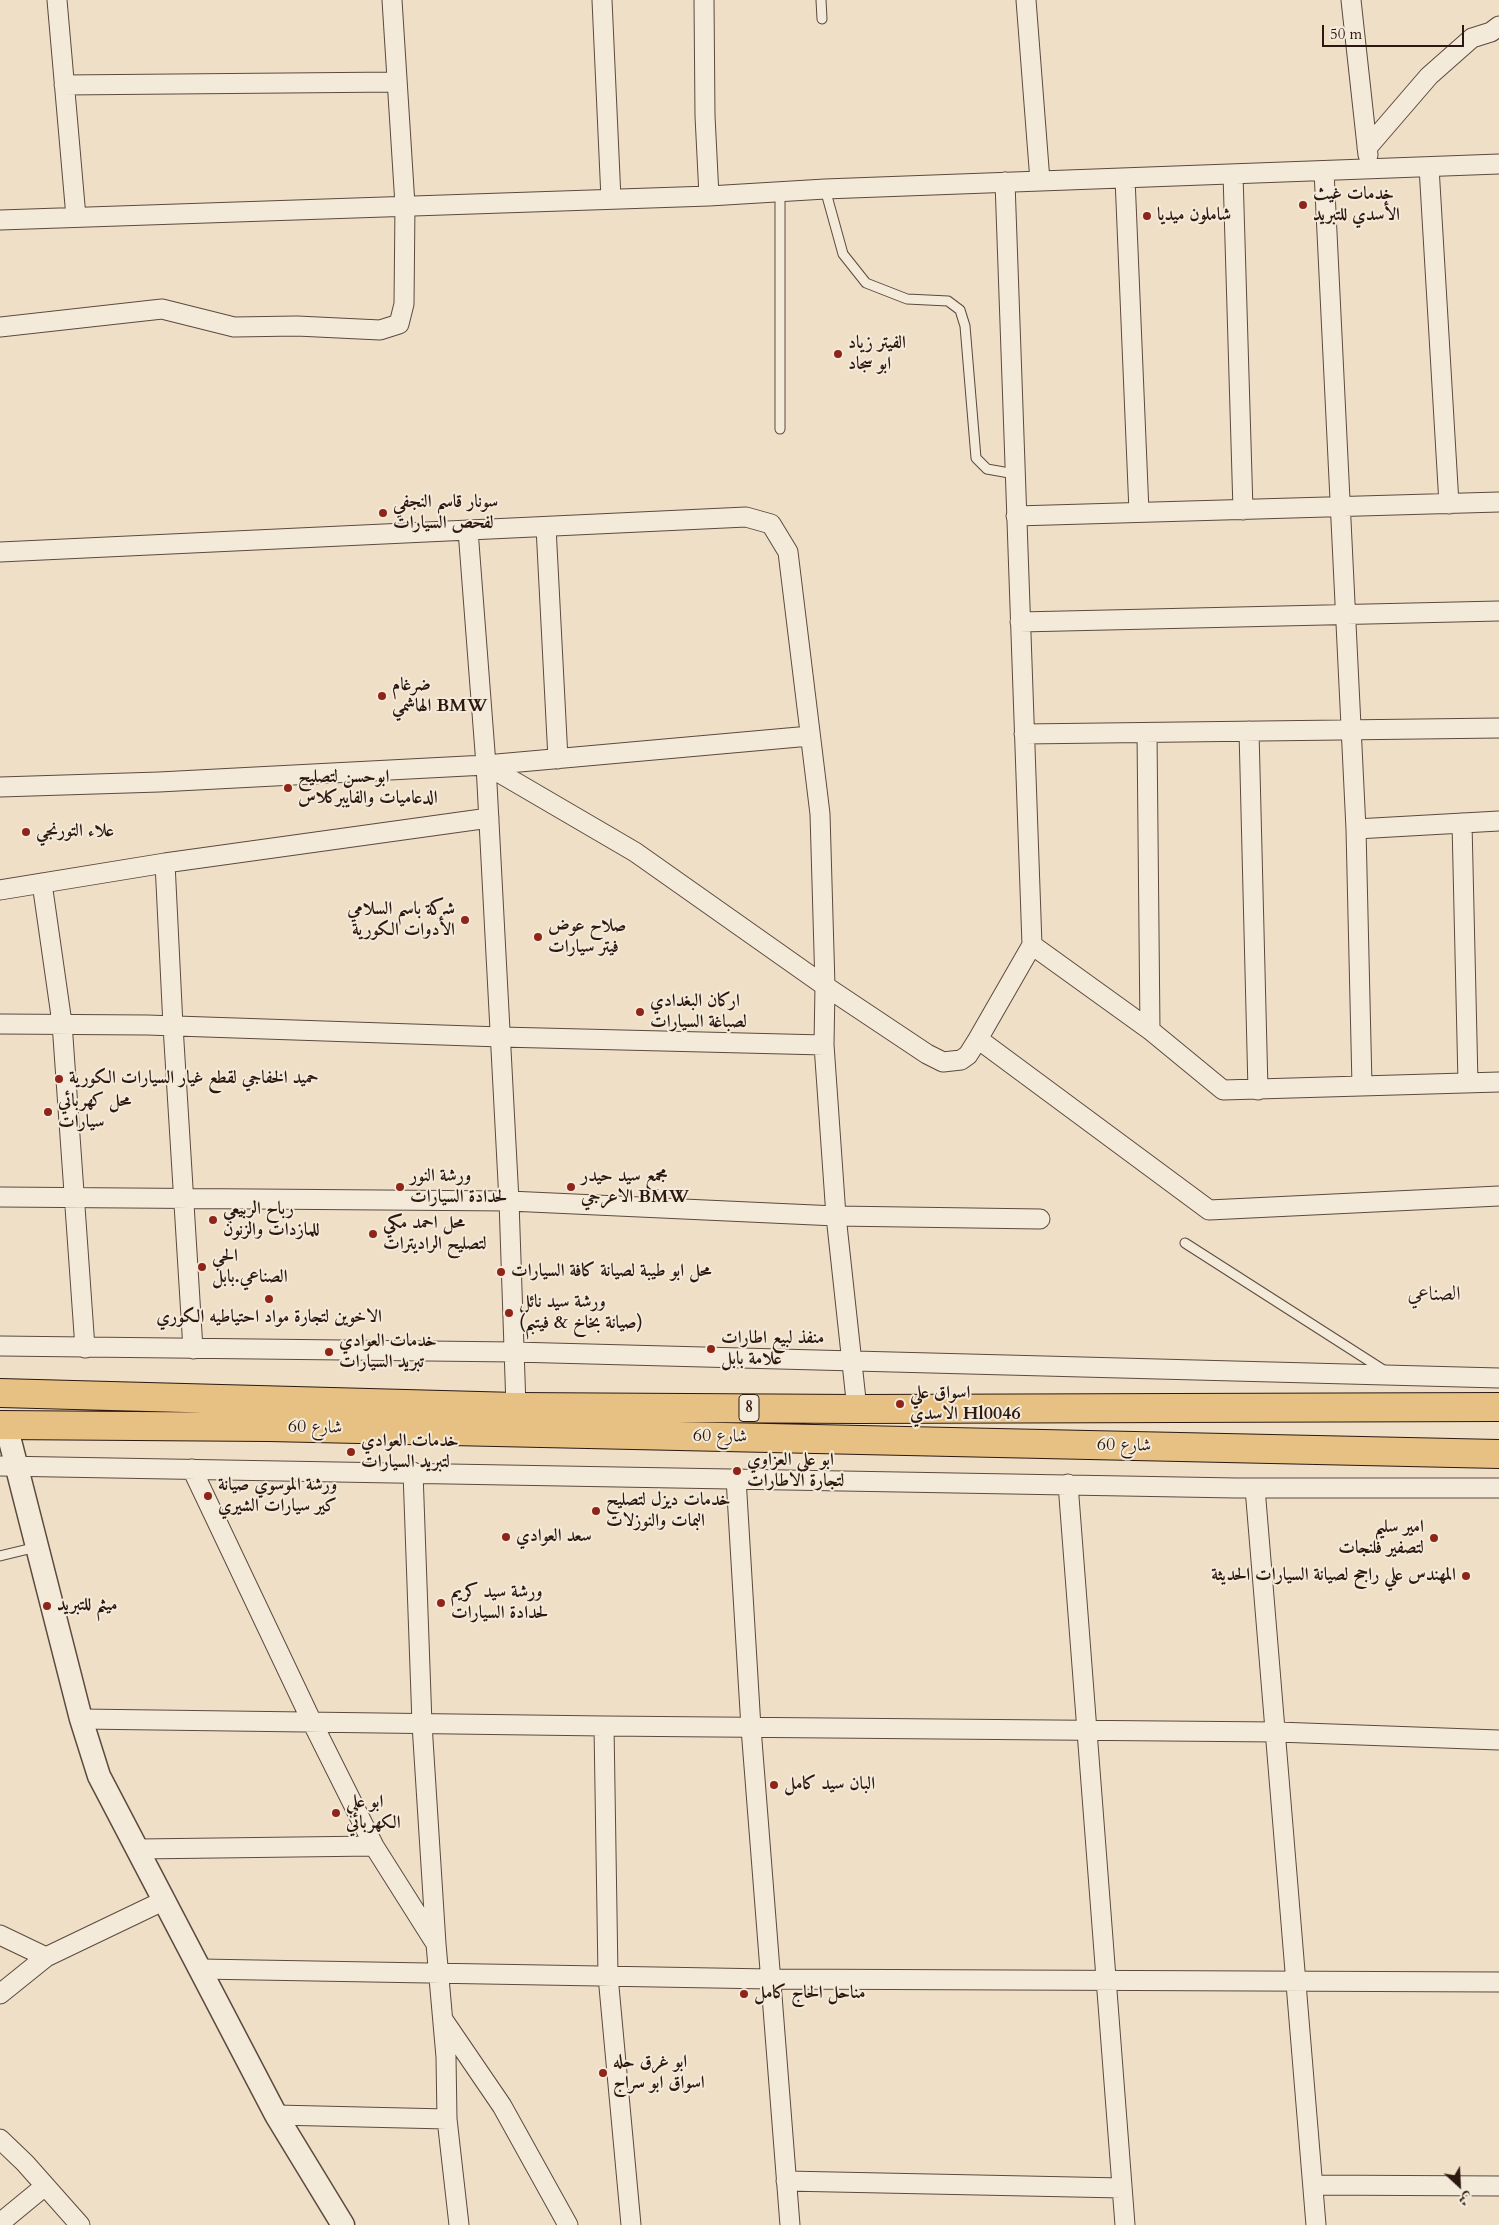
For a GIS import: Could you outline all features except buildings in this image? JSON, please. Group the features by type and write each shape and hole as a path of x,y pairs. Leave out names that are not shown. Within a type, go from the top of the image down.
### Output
{"highway":[{"name":"شارع 60","path":"0,1393 516,1407 857,1409 1499,1408"},
{"name":"شارع 60","path":"3,1425 268,1427 1499,1454"}],"street":[{"path":"57,0 76,217"},
{"path":"0,327 162,309 234,326 297,326 380,330 399,324 404,304 405,205 392,0"},
{"path":"602,0 611,198"},
{"path":"704,0 705,116 710,196"},
{"path":"1026,0 1040,181"},
{"path":"1350,0 1370,169"},
{"path":"1367,148 1429,76 1472,38 1491,32 1499,26"},
{"path":"64,84 397,82"},
{"path":"0,220 710,196 825,189 1499,164"},
{"path":"1429,167 1449,504"},
{"path":"1324,171 1356,829 1362,1086"},
{"path":"1233,174 1243,510"},
{"path":"1124,178 1139,512"},
{"path":"486,765 635,852 825,986 927,1054 943,1062 960,1060 968,1055 1032,945 1005,182"},
{"path":"1016,516 1499,502"},
{"path":"0,552 746,517 771,524 788,552 820,814 825,986 824,1045 836,1216 857,1409"},
{"path":"546,527 558,759"},
{"path":"468,530 486,765 501,1037 516,1407"},
{"path":"1020,622 1499,611"},
{"path":"1024,734 1499,728"},
{"path":"1249,731 1258,1090"},
{"path":"1147,733 1150,1030"},
{"path":"0,787 159,782 486,765 810,736"},
{"path":"0,890 165,863 489,818"},
{"path":"1356,829 1499,821"},
{"path":"1462,823 1468,1083"},
{"path":"165,863 193,1349"},
{"path":"42,884 62,1023 85,1348"},
{"path":"1032,945 1150,1030 1223,1090 1499,1082"},
{"path":"0,1024 62,1023 824,1045"},
{"path":"978,1039 1209,1210 1499,1196"},
{"path":"0,1197 509,1201 836,1216 1040,1219"},
{"path":"0,1346 514,1352 1499,1378"},
{"path":"3,1425 8,1466 37,1547 81,1719 99,1776 139,1849 276,2116 343,2225"},
{"path":"8,1466 1255,1488 1499,1488"},
{"path":"192,1469 312,1722 374,1846 436,1944"},
{"path":"413,1472 422,1724 438,1973 444,2020 447,2119 459,2225"},
{"path":"736,1478 751,1728 790,2225"},
{"path":"1068,1484 1125,2225"},
{"path":"1255,1488 1277,1732 1316,2225"},
{"path":"81,1719 751,1728 1277,1732 1499,1740"},
{"path":"604,1726 608,1976 631,2225"},
{"path":"139,1849 374,1846"},
{"path":"0,1994 46,1957 165,1900"},
{"path":"0,1935 46,1957"},
{"path":"200,1968 770,1979 1499,1982"},
{"path":"444,2020 502,2106 568,2225"},
{"path":"276,2116 447,2119"},
{"path":"0,2139 80,2225"},
{"path":"786,2181 1122,2188"},
{"path":"1313,2184 1499,2186"},
{"path":"0,2223 45,2186"}],"lane":[{"path":"821,0 822,18"},
{"path":"825,189 844,254 866,283 907,299 948,301 960,310 964,326 976,458 987,468 1015,474"},
{"path":"780,192 780,430"},
{"path":"1185,1243 1390,1374"},
{"path":"0,1556 37,1547"}],"place":[{"name":"خدمات غيث الأسدي للتبريد","path":"1303,205"},
{"name":"شاملون ميديا","path":"1147,216"},
{"name":"الفيتر زياد ابو سجاد","path":"838,354"},
{"name":"سونار قاسم النجفي لفحص السيارات","path":"383,513"},
{"name":"ضرغام الهاشمي BMW","path":"382,696"},
{"name":"ابوحسن لتصليح الدعاميات والفايبركلاس","path":"288,788"},
{"name":"علاء التورنجي","path":"26,832"},
{"name":"شركة باسم السلامي الأدوات الكورية","path":"465,920"},
{"name":"صلاح عوض فيتر سيارات","path":"538,937"},
{"name":"اركان البغدادي لصباغة السيارات","path":"640,1012"},
{"name":"حميد الخفاجي لقطع غيار السيارات الكورية","path":"59,1079"},
{"name":"محل كهربائي سيارات","path":"48,1112"},
{"name":"ورشة النور لحدادة السيارات","path":"400,1187"},
{"name":"مجمع سيد حيدر الاعرجي BMW","path":"571,1187"},
{"name":"رباح الربيعي للمازدات والزنون","path":"213,1220"},
{"name":"محل احمد مكي لتصليح الراديترات","path":"373,1234"},
{"name":"الحي الصناعي.بابل","path":"202,1267"},
{"name":"محل ابو طيبة لصيانة كافة السيارات","path":"501,1272"},
{"name":"الاخوين لتجارة مواد احتياطيه الكوري","path":"269,1299"},
{"name":"ورشة سيد نائل (صيانة بخاخ & فيتبم)","path":"509,1313"},
{"name":"منفذ لبيع اطارات علامة بابل","path":"711,1349"},
{"name":"خدمات العوادي تبريد السيارات","path":"329,1352"},
{"name":"اسواق علي الاسدي Hl0046","path":"900,1404"},
{"name":"خدمات العوادي لتبريد السيارات","path":"351,1452"},
{"name":"ابو علي العزاوي لتجارة الاطارات","path":"737,1471"},
{"name":"ورشة الموسوي صيانة كير سيارات الشيري","path":"208,1496"},
{"name":"خدمات ديزل لتصليح البمات والنوزلات","path":"596,1511"},
{"name":"سعد العوادي","path":"506,1537"},
{"name":"امير سليم لتصفير فلنجات","path":"1434,1538"},
{"name":"المهندس علي راجح لصيانة السيارات الحديثة","path":"1466,1576"},
{"name":"ورشة سيد كريم لحدادة السيارات","path":"441,1603"},
{"name":"ميثم للتبريد","path":"47,1606"},
{"name":"البان سيد كامل","path":"774,1785"},
{"name":"ابو علي الكهربائي","path":"336,1813"},
{"name":"مناحل الحاج كامل","path":"744,1994"},
{"name":"ابو غرق حله اسواق ابو سراج","path":"603,2073"}],"district":[{"name":"الصناعي","path":"1434,1295"}]}
